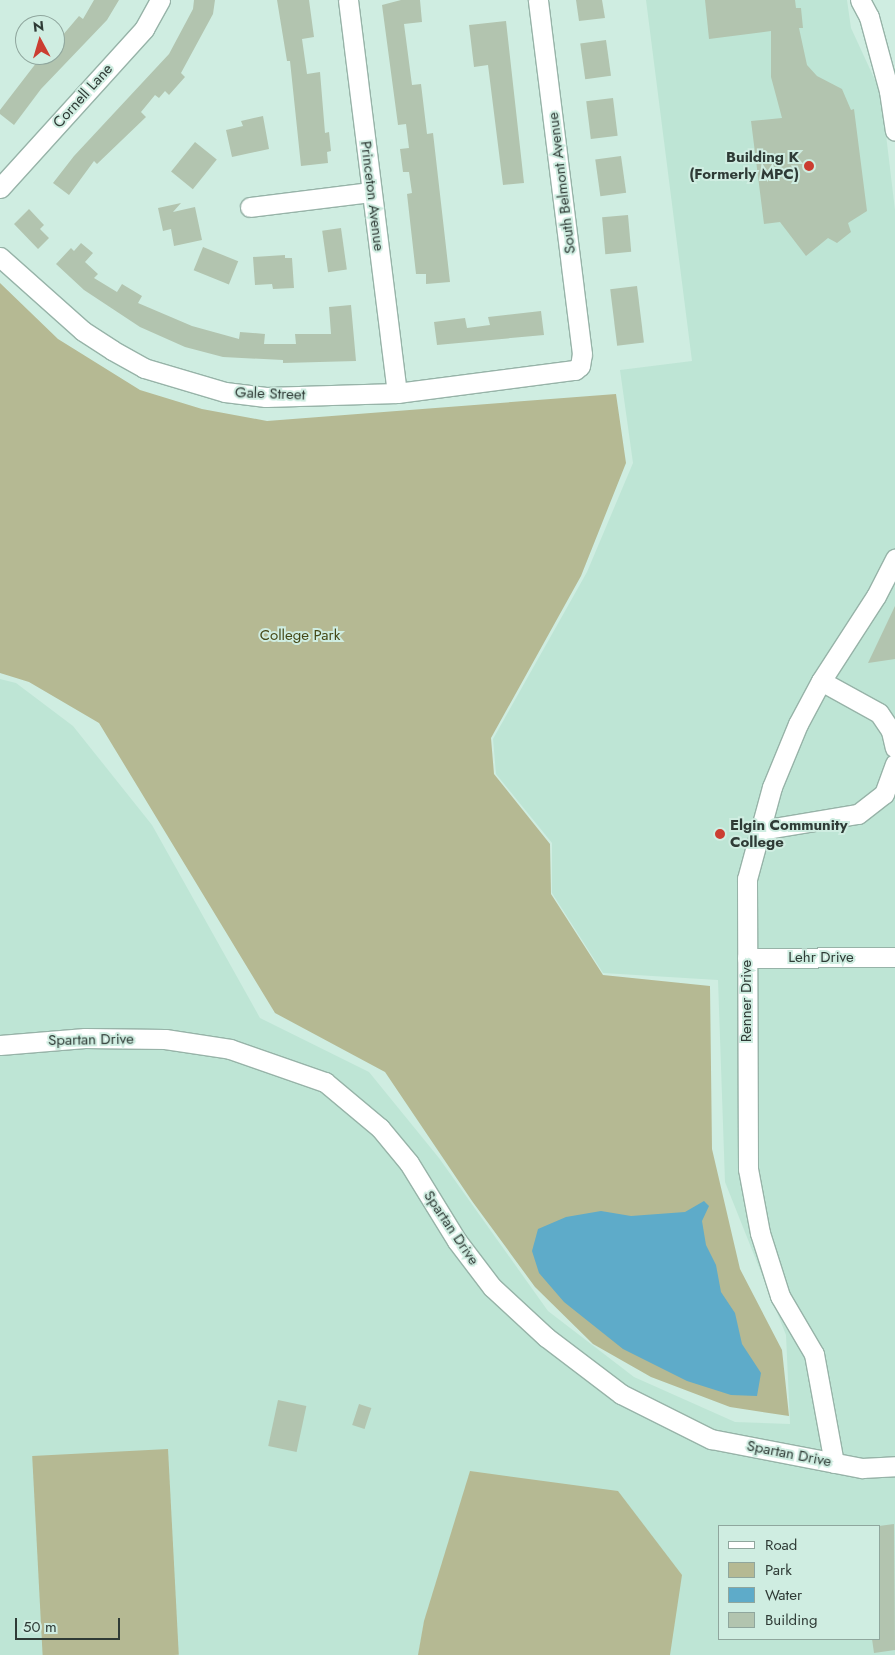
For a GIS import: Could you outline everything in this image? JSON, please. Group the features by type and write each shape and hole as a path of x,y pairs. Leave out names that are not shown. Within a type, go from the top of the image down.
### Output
{"street":[{"name":"Cornell Lane","path":"0,188 144,29 160,0"},
{"name":"Princeton Avenue","path":"348,0 397,393"},
{"name":"South Belmont Avenue","path":"538,0 581,343 580,366"},
{"path":"860,0 869,17 888,88 895,132"},
{"path":"250,207 371,192"},
{"name":"Gale Street","path":"0,256 83,331 144,368 225,392 266,396 397,393 568,372 580,366"},
{"name":"Renner Drive","path":"834,1463 814,1354 780,1296 760,1233 748,1169 747,879 772,787 821,681 876,596 895,559"},
{"path":"821,681 879,713 891,731 895,748"},
{"path":"761,830 858,814 884,794 895,764"},
{"name":"Lehr Drive","path":"747,958 895,957"},
{"name":"Spartan Drive","path":"0,1045 85,1038 165,1039 230,1049 325,1082 380,1128 410,1163 457,1240 492,1287 546,1337 621,1394 711,1439 862,1468 895,1466"}],"shaded area":[{"name":"Elgin Community College","path":"646,0 847,0 851,28 881,93 895,210 895,1655 0,1655 0,679 16,683 73,726 152,825 260,1018 369,1072 439,1158 548,1311 634,1377 735,1422 790,1424 786,1335 725,1182 718,980 603,973 552,893 552,843 496,774 493,739 587,572 633,463 620,370 692,361"}],"green space":[{"name":"College Park","path":"0,283 58,339 140,390 202,409 267,421 616,394 626,463 581,576 491,738 494,774 550,844 551,894 603,975 710,986 712,1149 740,1269 782,1350 789,1416 730,1407 651,1377 593,1344 535,1287 472,1201 385,1072 275,1013 99,723 29,682 0,673"},
{"path":"168,1449 179,1655 43,1655 32,1456"},
{"path":"470,1471 618,1491 682,1575 670,1655 418,1655 424,1621"}],"water":[{"path":"704,1201 709,1206 702,1221 706,1245 716,1265 721,1292 735,1313 742,1344 761,1373 757,1396 731,1395 687,1381 623,1349 564,1302 539,1273 532,1251 538,1229 566,1217 601,1211 631,1216 685,1212"}],"building":[{"path":"94,0 119,0 107,20 65,64 65,32 79,16 83,19"},
{"path":"194,0 215,0 213,14 181,73 185,77 169,95 165,91 159,98 155,95 141,112 146,117 97,164 94,161 69,195 53,183 74,156 169,54 193,9"},
{"path":"277,0 309,0 314,37 302,39 307,74 320,72 325,133 329,132 331,151 327,152 328,163 301,166 290,61 287,61"},
{"path":"401,0 420,0 422,22 404,24 412,85 421,84 427,134 433,133 450,282 426,284 426,274 416,274 407,194 412,193 409,172 403,172 400,149 409,148 406,124 398,125 382,5"},
{"path":"576,0 602,0 605,18 579,21"},
{"name":"Building K (Formerly MPC)","path":"705,0 795,0 796,8 801,8 803,28 799,28 807,65 817,76 842,89 851,110 854,109 867,211 848,223 851,232 837,243 828,238 806,256 780,222 764,224 751,121 782,118 771,77 771,31 709,39"},
{"path":"506,21 524,183 503,185 488,65 474,67 469,25"},
{"path":"606,40 611,76 585,79 580,44"},
{"path":"35,65 64,65 41,89 14,125 0,114 0,110"},
{"path":"613,98 618,136 591,139 586,101"},
{"path":"263,116 269,149 232,157 226,130 243,126 241,121"},
{"path":"195,142 217,160 193,189 171,172"},
{"path":"621,156 626,193 600,196 595,160"},
{"path":"181,203 173,212 195,207 202,240 174,246 171,229 163,231 158,208"},
{"path":"29,209 44,225 40,229 49,238 38,249 14,224"},
{"path":"628,215 631,252 605,254 602,217"},
{"path":"341,228 347,270 328,272 322,231"},
{"path":"81,243 93,253 85,262 98,274 94,278 117,292 122,284 142,296 138,303 192,326 239,339 240,332 265,334 264,344 296,344 295,334 331,334 329,307 351,305 356,361 283,363 283,360 223,357 185,347 140,327 84,290 56,264 71,248 74,251"},
{"path":"203,247 238,261 229,284 194,270"},
{"path":"285,255 285,258 292,258 294,288 273,289 272,284 255,285 253,257"},
{"path":"637,286 644,343 617,346 610,289"},
{"path":"541,311 544,335 437,345 434,322 465,318 467,328 490,325 488,317"},
{"path":"895,606 895,659 868,663"},
{"path":"278,1400 306,1406 297,1452 268,1446"},
{"path":"359,1404 371,1408 365,1429 352,1425"},
{"path":"894,1524 895,1650 874,1653 872,1640 880,1640 880,1526"}],"place":[{"name":"Building K (Formerly MPC)","path":"809,166"},
{"name":"Elgin Community College","path":"720,834"}]}
